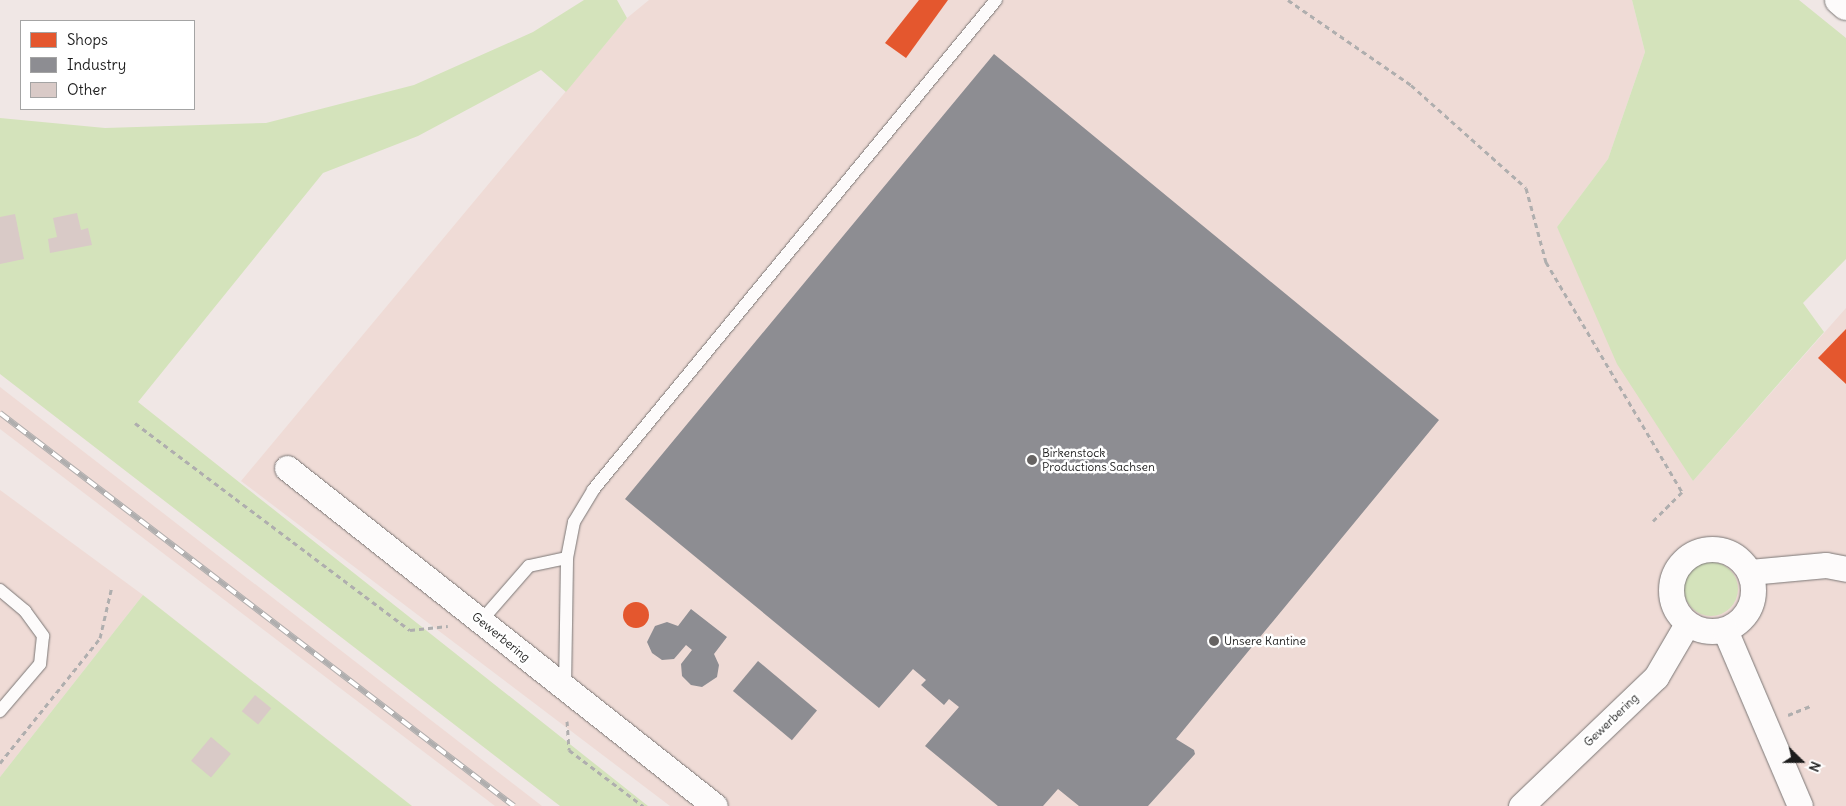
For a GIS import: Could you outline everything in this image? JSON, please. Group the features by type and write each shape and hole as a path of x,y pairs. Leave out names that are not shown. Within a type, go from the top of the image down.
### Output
{"main road":[{"path":"1839,0 1846,6"}],"street":[{"name":"Gewerbering","path":"287,468 715,806"},
{"path":"1717,549 1742,560 1750,572 1753,600 1748,613 1725,630 1699,630 1687,624 1674,606 1671,584 1680,564 1690,555 1717,549"},
{"path":"1750,572 1826,565 1846,570"},
{"name":"Gewerbering","path":"1521,806 1656,677 1687,624"},
{"path":"1725,630 1800,806"}],"lane":[{"path":"565,688 567,558 574,522 592,490 996,0"},
{"path":"481,621 529,566 567,558"},
{"path":"0,590 25,611 43,636 40,664 0,712"}],"path":[{"path":"1288,0 1411,85 1526,188 1546,262 1682,492 1653,521"},
{"path":"135,423 410,630 481,621"},
{"path":"0,763 100,638 112,586"},
{"path":"565,688 569,750 643,806"}],"shaded area":[{"path":"649,0 1632,0 1645,52 1608,159 1557,227 1693,481 1846,308 1846,806 670,806 241,481 627,18"},
{"path":"0,387 542,806 495,806 0,429"},
{"path":"0,490 143,595 0,777"}],"green space":[{"path":"584,0 617,0 627,18 566,92 541,70 418,136 323,173 138,402 648,806 560,806 0,374 0,118 105,128 266,123 414,85 533,32"},
{"path":"1632,0 1799,0 1846,38 1846,259 1803,303 1824,332 1693,481 1617,364 1557,227 1608,159 1645,52"},
{"path":"1711,562 1721,564 1730,570 1736,579 1738,589 1736,599 1730,608 1721,614 1711,616 1701,614 1692,608 1686,599 1684,589 1686,579 1692,570 1701,564"},
{"path":"143,595 412,806 0,806 0,777"}],"building: Shops":[{"path":"919,0 948,0 906,58 885,43"},
{"path":"1846,329 1846,384 1818,358"},
{"path":"636,602 645,606 649,615 645,624 636,628 627,624 623,615 627,606"}],"building: Industry":[{"name":"Birkenstock Productions Sachsen","path":"994,54 1439,420 1176,739 1194,750 1195,754 1148,806 1079,806 1058,789 1043,806 998,806 925,746 959,707 949,699 944,705 921,685 926,680 913,669 879,708 625,499"},
{"path":"691,609 727,637 714,654 719,665 717,677 702,687 691,685 682,676 681,664 692,650 686,645 674,659 662,660 652,653 647,642 655,626 667,622 678,626"},
{"path":"758,661 817,710 792,740 733,691"}],"building: Other":[{"path":"77,213 81,230 88,228 92,245 50,253 48,239 57,237 53,218"},
{"path":"15,214 24,259 0,264 0,217"},
{"path":"255,695 271,708 258,725 242,711"},
{"path":"211,737 231,754 211,777 191,761"}],"railway":[{"path":"0,413 514,806"}],"place":[{"name":"Birkenstock Productions Sachsen","path":"1032,460"},
{"name":"Unsere Kantine","path":"1214,641"}]}
